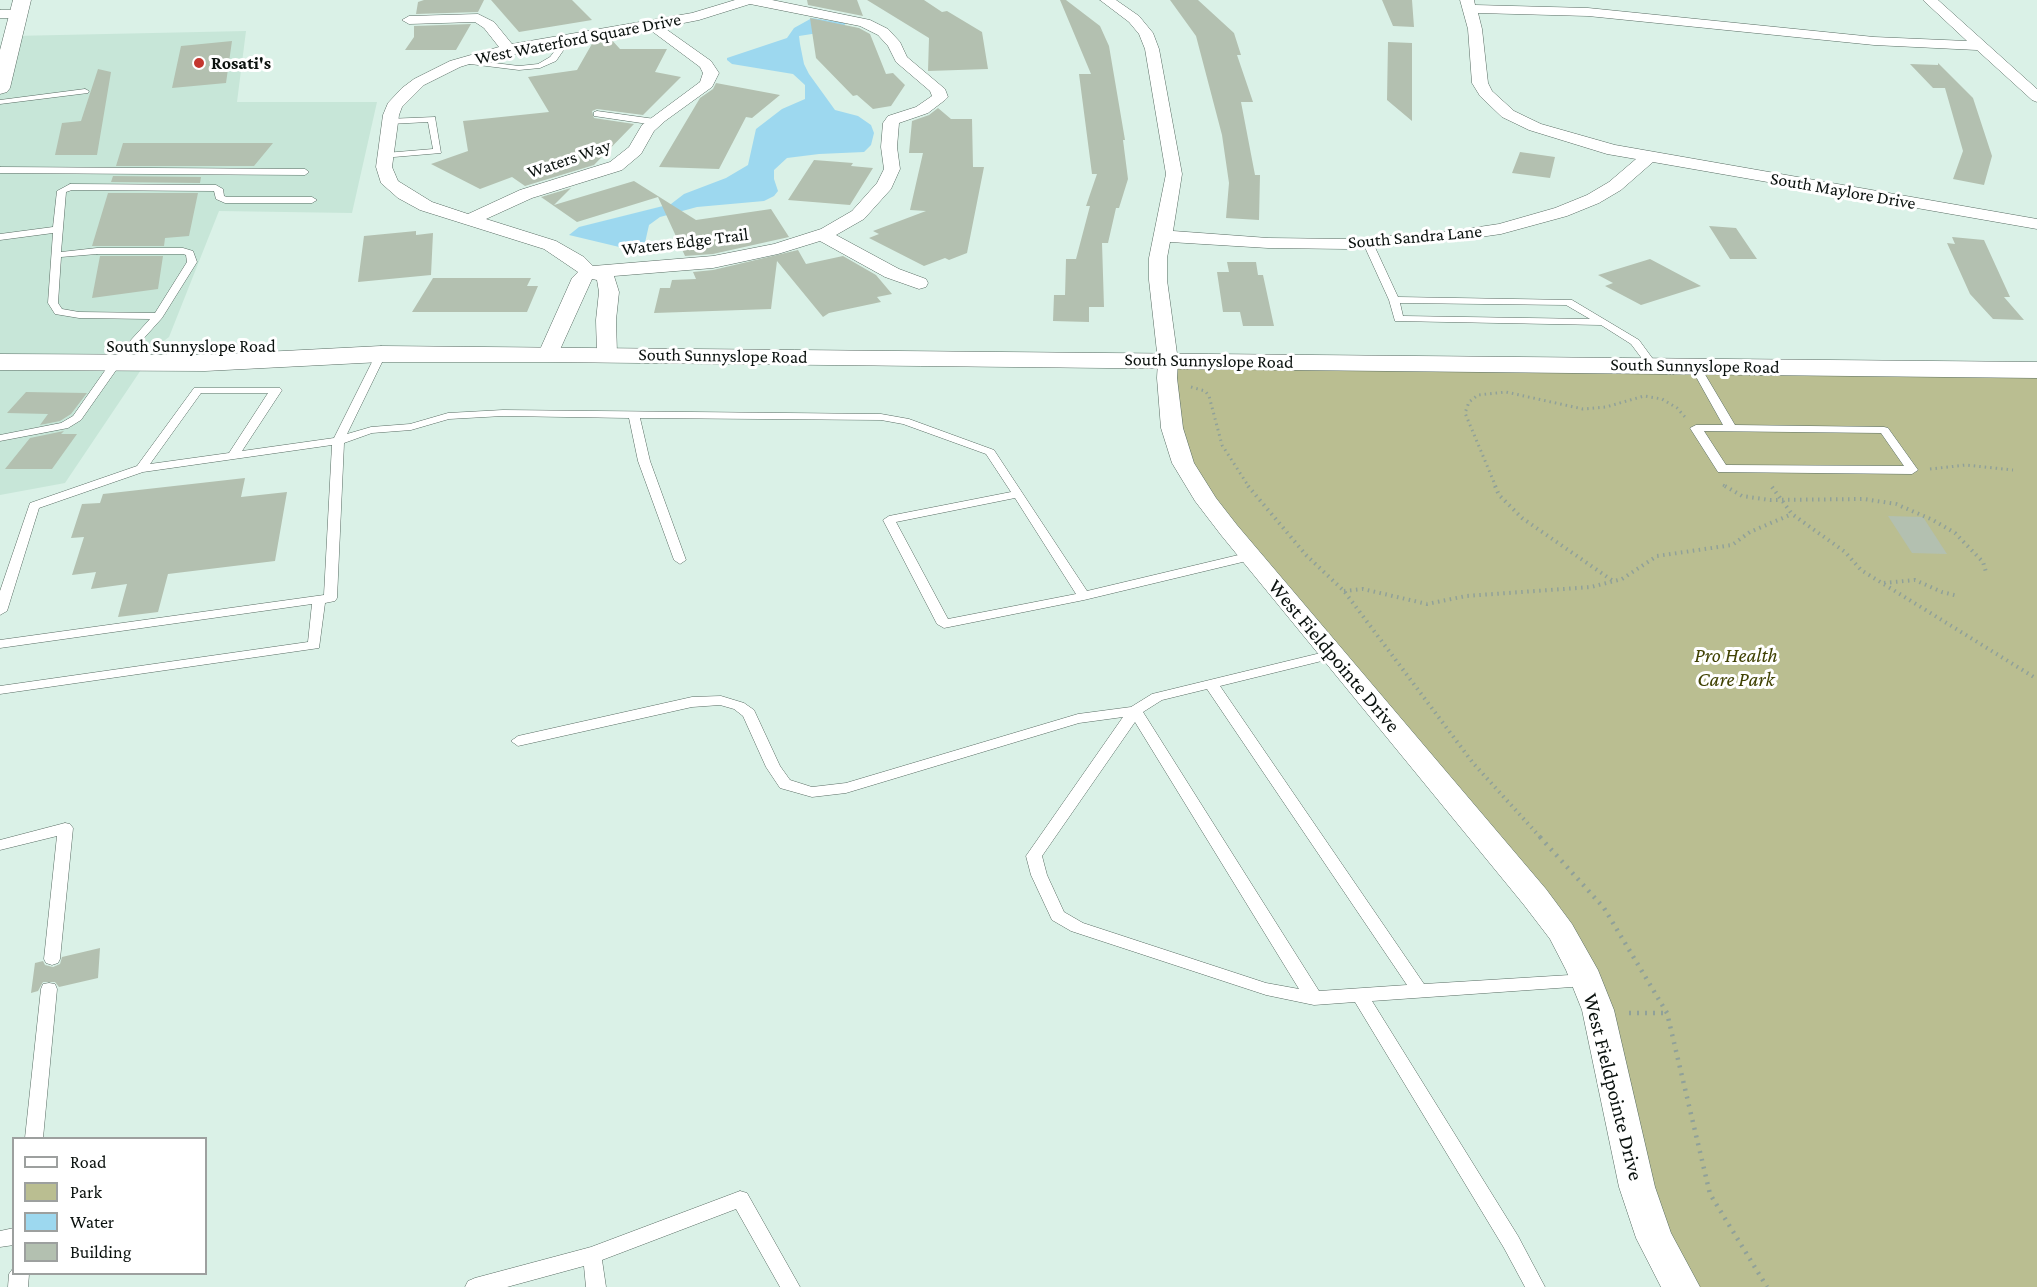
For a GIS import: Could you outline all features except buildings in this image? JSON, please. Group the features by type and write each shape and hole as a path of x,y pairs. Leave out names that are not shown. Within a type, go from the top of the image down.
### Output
{"street":[{"name":"West Waterford Square Drive","path":"607,354 606,320 609,292 606,277 589,272 577,261 550,245 426,206 395,188 386,175 385,156 394,106 407,91 429,76 462,61 508,49 709,14 749,0"},
{"name":"Waters Edge Trail","path":"589,272 713,262 778,249 822,235 858,215 885,185 892,168 889,147 891,123 894,119 929,106 940,94 901,59 896,45 883,32 865,23 749,0"},
{"name":"West Fieldpointe Drive","path":"1107,0 1134,19 1146,33 1152,49 1174,174 1158,258 1158,280 1168,361 1167,378 1172,428 1184,463 1206,501 1535,897 1561,932 1586,980 1598,1010 1637,1187 1654,1238 1681,1287"},
{"path":"1930,0 2037,97"},
{"path":"1469,4 1588,12 1874,41 1982,46"},
{"name":"South Maylore Drive","path":"1469,4 1475,29 1480,82 1493,102 1526,123 1556,135 1604,148 2037,224"},
{"path":"0,88 14,9"},
{"path":"410,20 478,18 489,25 508,49"},
{"name":"Waters Way","path":"471,219 526,194 616,166 635,150 648,128 707,84 711,79 711,73 706,64 652,25"},
{"name":"South Sandra Lane","path":"1162,236 1268,243 1368,243 1452,236 1522,224 1593,199 1616,186 1650,156"},
{"path":"822,235 892,273 919,283"},
{"path":"548,354 581,278 589,272"},
{"name":"South Sunnyslope Road","path":"0,345 205,363 381,354 607,354 2037,370"},
{"name":"South Sunnyslope Road","path":"0,362 123,355"}],"lane":[{"path":"462,61 519,68 540,66 553,59 561,48 561,40"},
{"path":"0,102 85,92"},
{"path":"597,114 655,122"},
{"path":"385,156 438,151 432,118 390,121"},
{"path":"0,170 305,172"},
{"path":"158,316 79,315 59,312 53,303 62,190 70,187 216,188 220,191 219,197 225,200 312,200"},
{"path":"0,237 58,229"},
{"path":"1368,243 1394,300 1399,319 1602,322"},
{"path":"0,438 64,426 77,418 123,355 158,316 192,262 189,253 183,251 96,251 56,255"},
{"path":"1394,300 1568,302 1635,342 1653,366"},
{"path":"0,644 330,598 338,441 381,354"},
{"path":"1695,366 1731,428"},
{"path":"141,469 198,390 276,390 233,456"},
{"path":"0,611 34,506 141,469 338,441 371,430 411,427 448,416 503,413 881,417 905,421 990,452 1084,596"},
{"path":"634,415 644,460 680,560"},
{"path":"1696,428 1884,430 1912,470"},
{"path":"1696,428 1722,469 1912,470"},
{"path":"1018,494 889,520 944,624 1084,596 1251,556"},
{"path":"0,690 314,645 319,600"},
{"path":"1333,654 1157,697 1135,711 1034,856 1039,875 1058,916 1077,927 1266,989 1314,998 1586,980"},
{"path":"1211,684 1420,991"},
{"path":"518,741 692,702 721,700 739,706 749,713 773,767 784,784 812,792 846,788 1078,719 1135,711"},
{"path":"1135,711 1314,998"},
{"path":"0,844 65,828 52,959"},
{"path":"34,1137 49,989"},
{"path":"1360,995 1511,1242 1535,1287"},
{"path":"485,1286 592,1256 740,1199 790,1287"},
{"path":"592,1256 596,1287"}],"path":[{"path":"1613,581 1522,518 1499,495 1465,413 1469,402 1478,395 1506,392 1583,409 1606,407 1644,396 1662,399 1677,408 1696,428"},
{"path":"1912,470 1966,465 2013,470"},
{"path":"1722,469 1718,479 1725,488 1742,496 1782,501 1864,499 1896,504 1934,520 1955,533 1983,562 1986,573"},
{"path":"1759,469 1792,514 1845,552 1861,570 2037,679"},
{"path":"1344,591 1363,589 1426,604 1466,596 1591,587 1623,579 1657,556 1732,545 1750,532 1792,514"},
{"path":"1883,584 1915,580 1942,592 1958,596"},
{"path":"1598,1010 1667,1013"}],"shaded area":[{"path":"246,31 237,102 377,102 352,213 219,211 169,337 157,346 65,483 0,495 0,88 13,36"}],"green space":[{"name":"Pro Health Care Park","path":"1168,361 2037,370 2037,1287 1684,1287 1582,970 1183,463"}],"water":[{"path":"812,18 845,23 844,29 799,36 800,44 804,64 809,74 835,110 858,116 871,125 874,133 871,145 864,152 787,158 774,170 778,191 774,196 764,201 697,207 660,217 649,225 644,247 636,251 569,235 579,227 671,204 684,194 726,178 748,165 756,129 782,109 805,99 805,85 793,74 732,64 727,58 787,38 794,28"}],"place":[{"name":"Rosati's","path":"199,63"}]}
